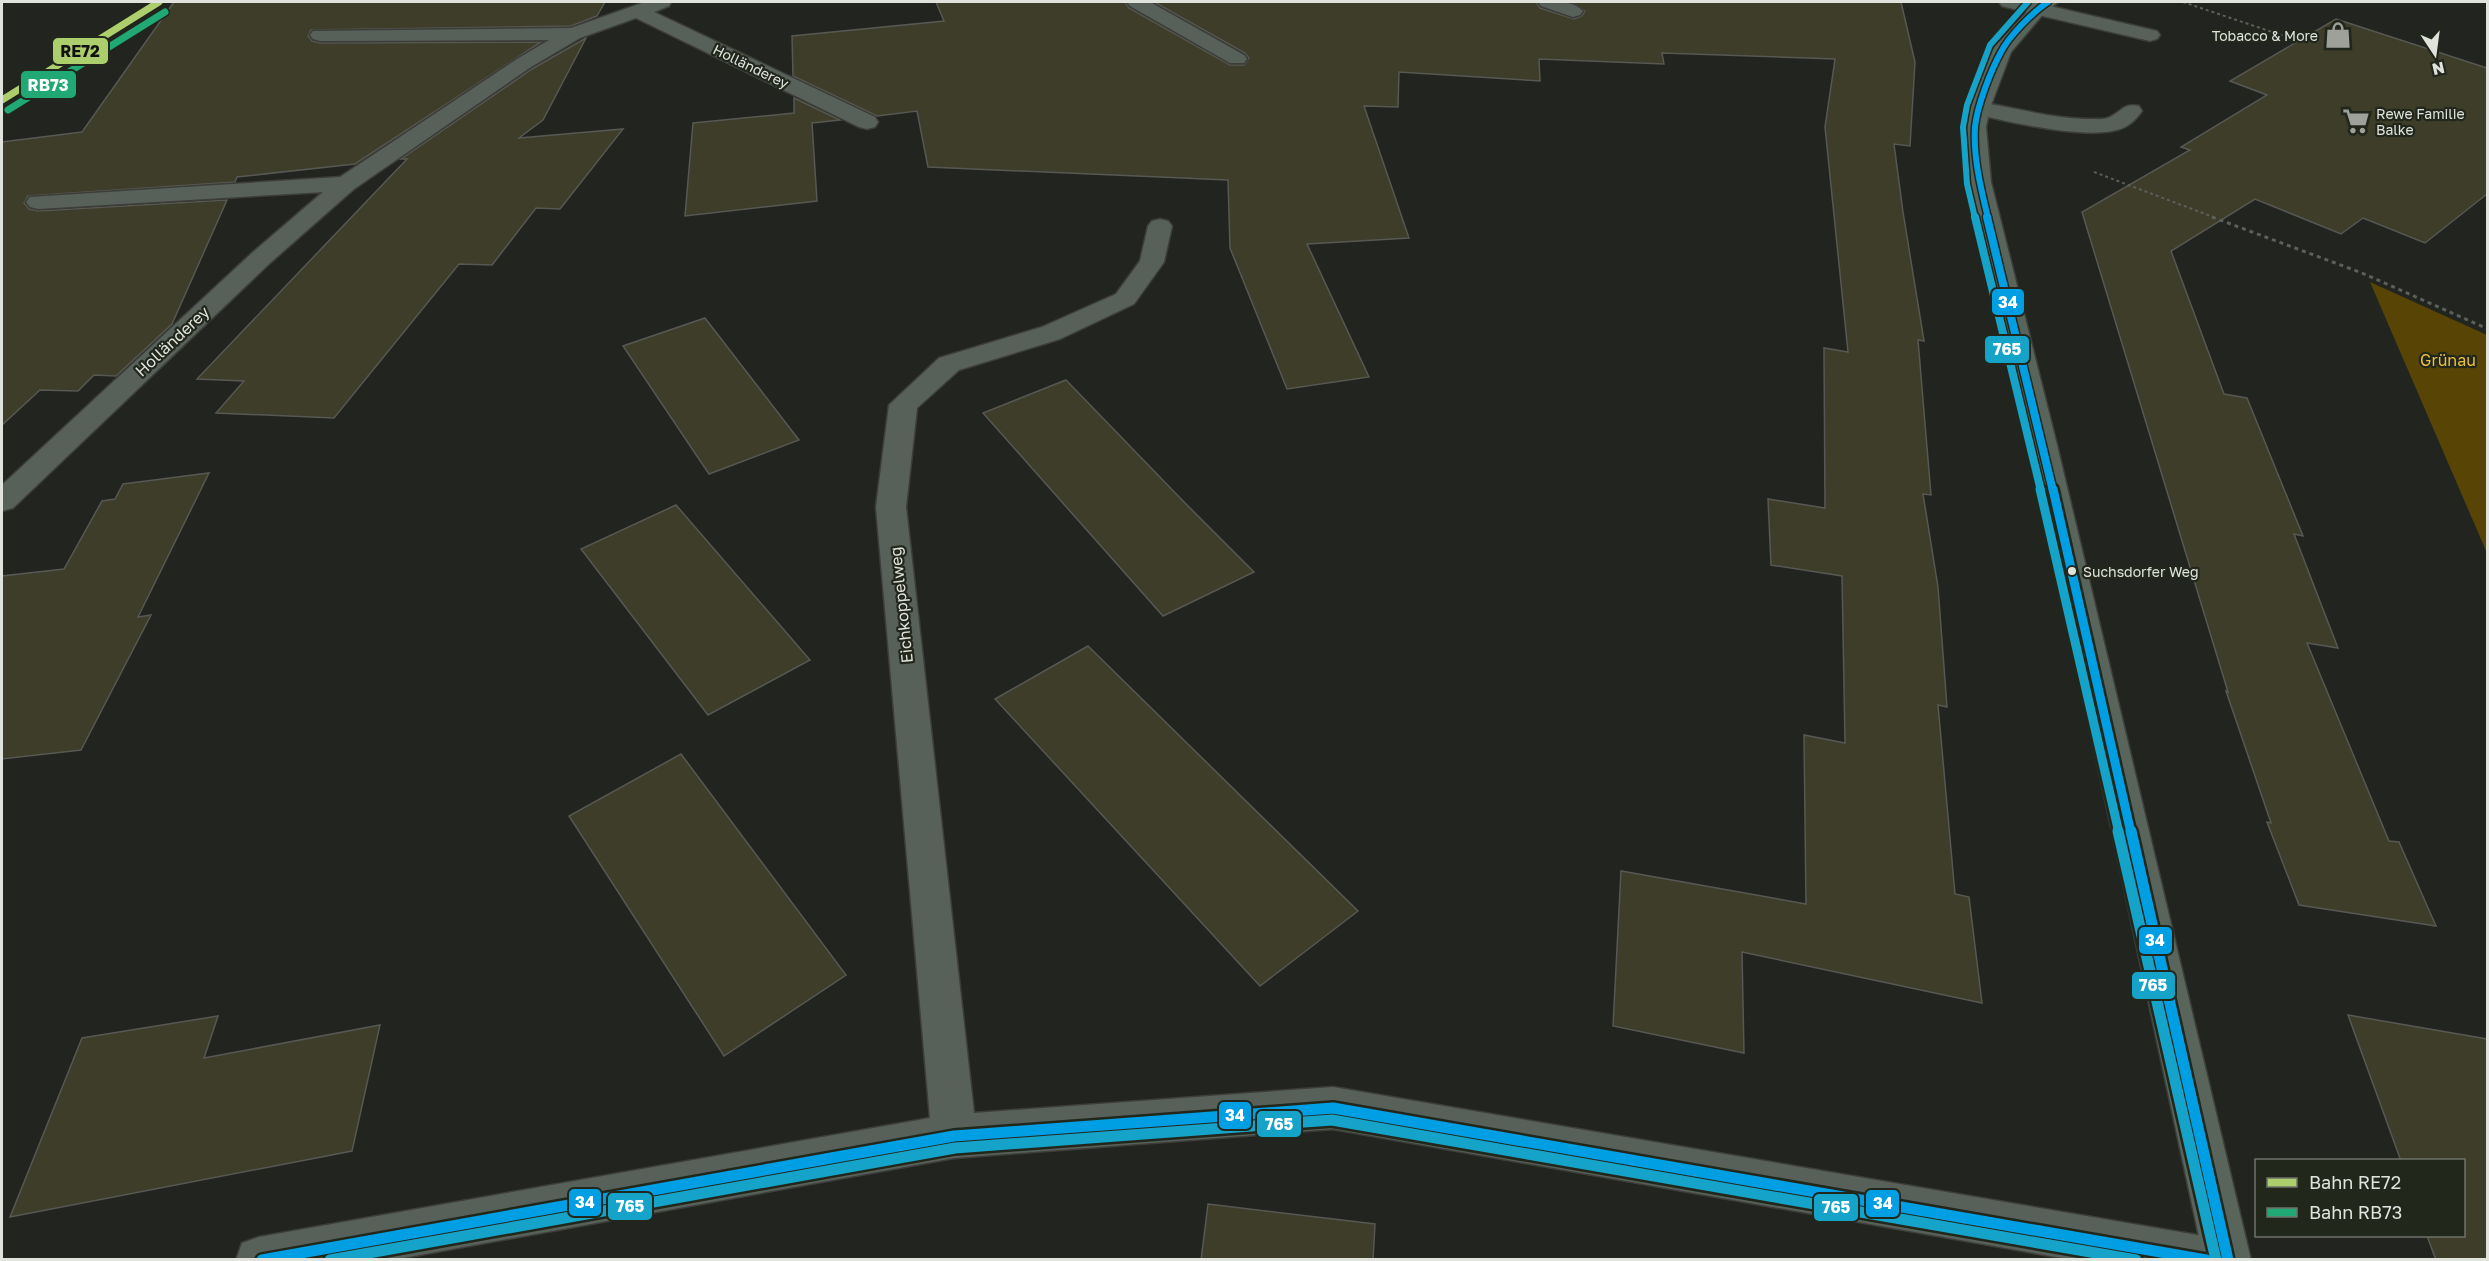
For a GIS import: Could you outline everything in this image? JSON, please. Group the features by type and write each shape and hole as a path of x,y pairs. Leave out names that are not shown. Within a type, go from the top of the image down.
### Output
{"street":[{"name":"Holländerey","path":"2,501 261,258 346,184 524,63 573,34 662,2"},
{"path":"1137,2 1237,59"},
{"path":"1548,2 1573,11"},
{"path":"2142,41 2030,9 2001,51 1979,108 1975,127 1979,182 2010,320 2043,445 2228,1260"},
{"name":"Holländerey","path":"635,10 867,122"},
{"name":"Holländerey","path":"320,35 573,34"},
{"path":"1979,108 2086,125 2107,125 2118,122 2131,111"},
{"path":"39,202 346,184"},
{"name":"Eichkoppelweg","path":"954,1136 891,507 903,405 949,364 1051,333 1125,298 1152,262 1160,226"},
{"path":"259,1260 322,1253 954,1136 1333,1108 2209,1260"}],"path":[{"path":"2183,2 2299,41"},
{"path":"2141,190 2361,273 2487,329"}],"green space":[{"name":"Grünau","path":"2370,282 2487,335 2487,553"}],"building":[{"path":"174,2 605,2 597,16 571,26 311,30 308,36 312,41 320,43 541,42 355,164 237,177 235,182 28,196 24,203 29,209 38,211 227,200 172,324 116,376 94,375 78,391 40,390 2,425 2,142 82,132"},
{"path":"936,2 1125,2 1129,8 1230,65 1244,65 1249,58 1245,53 1154,2 1536,2 1540,8 1574,19 1582,16 1585,11 1571,2 1901,2 1915,62 1910,146 1894,144 1924,341 1918,340 1931,495 1923,494 1938,587 1947,707 1938,705 1955,894 1969,897 1982,1003 1742,952 1744,1053 1613,1026 1621,871 1806,904 1804,735 1845,743 1842,576 1771,565 1768,499 1825,508 1824,348 1848,352 1825,127 1835,59 1662,53 1664,64 1539,59 1540,81 1399,72 1398,107 1364,106 1409,238 1307,244 1369,377 1287,389 1230,248 1228,180 928,167 917,111 877,116 793,76 792,36 944,21"},
{"path":"2336,19 2487,68 2487,194 2425,243 2363,218 2341,234 2255,199 2171,251 2224,394 2247,398 2303,536 2294,534 2338,648 2307,643 2389,841 2399,842 2436,926 2299,905 2267,822 2271,823 2226,691 2228,692 2082,212 2190,150 2181,147 2267,95 2230,81"},
{"path":"586,38 543,120 519,138 623,129 560,209 536,208 492,265 459,264 334,418 216,413 244,381 197,379 407,159 401,159 532,69"},
{"path":"794,98 840,120 812,123 817,201 685,216 693,123 794,113"},
{"path":"705,318 799,440 709,474 623,346"},
{"path":"1066,380 1254,572 1163,616 983,413"},
{"path":"209,473 138,617 151,615 81,750 2,759 2,576 64,569 102,501 115,499 123,484"},
{"path":"676,505 810,660 708,715 581,549"},
{"path":"1088,646 1358,911 1260,986 995,699"},
{"path":"681,754 846,975 724,1056 569,816"},
{"path":"2348,1015 2487,1039 2487,1260 2436,1260 2427,1237 2465,1237 2465,1159 2400,1159"},
{"path":"218,1016 204,1058 380,1025 352,1151 10,1217 82,1038"},
{"path":"1208,1204 1375,1224 1373,1260 1201,1260"}],"rail line":[{"name":"RE72","path":"2,100 159,2"},
{"name":"RB73","path":"8,110 165,12"}],"transit line":[{"name":"765","path":"2028,2 1990,45 1967,105 1963,127 1967,184 2031,448 2216,1260"},
{"name":"34","path":"2048,2 2037,9 2001,51 1979,108 1975,127 1979,182 2043,445 2228,1260"},
{"name":"34","path":"262,1260 954,1136 1333,1108 2206,1260"},
{"name":"765","path":"330,1260 955,1148 1332,1120 2136,1260"}],"place":[{"name":"Tobacco & More","path":"2338,35"},
{"name":"Rewe Familie Balke","path":"2356,121"},
{"name":"Suchsdorfer Weg","path":"2072,571"}]}
